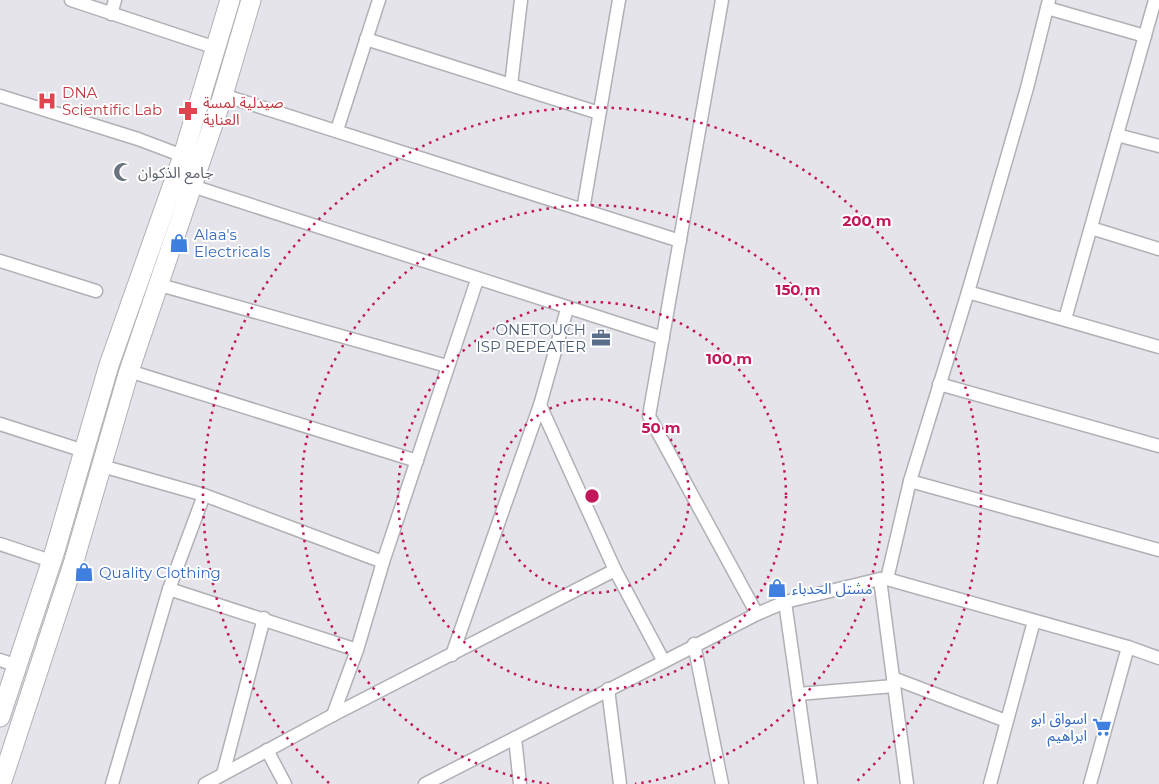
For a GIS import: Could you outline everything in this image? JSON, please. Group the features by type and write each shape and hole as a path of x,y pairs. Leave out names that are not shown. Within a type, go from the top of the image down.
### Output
{"street":[{"path":"71,0 216,48"},
{"path":"111,14 116,0"},
{"path":"0,717 8,663 51,561 109,364 183,156 230,0"},
{"path":"1,784 74,560 130,371 223,95 251,0"},
{"path":"337,130 379,0"},
{"path":"511,85 521,0"},
{"path":"583,210 619,0"},
{"path":"722,0 649,416 757,614"},
{"path":"1065,319 1156,0"},
{"path":"907,784 893,682 884,579 910,481 968,292 1048,4 1145,36"},
{"path":"366,40 600,113"},
{"path":"223,95 680,241"},
{"path":"0,96 138,138 183,156"},
{"path":"1117,135 1159,146"},
{"path":"192,186 477,280 663,338"},
{"path":"158,228 176,234"},
{"path":"1091,228 1159,249"},
{"path":"0,261 96,291"},
{"path":"334,715 357,650 477,280"},
{"path":"160,285 448,366"},
{"path":"968,292 1159,347"},
{"path":"452,655 540,404 568,309"},
{"path":"130,371 417,461"},
{"path":"939,384 1159,446"},
{"path":"540,404 615,570 663,660"},
{"path":"0,424 84,451"},
{"path":"102,466 204,495 384,562"},
{"path":"910,481 1158,548"},
{"path":"112,784 169,589 204,495"},
{"path":"0,544 51,561"},
{"path":"205,784 615,570"},
{"path":"425,784 694,644 757,614 785,602 884,579 1128,647 1159,658"},
{"path":"169,589 264,618 357,650"},
{"path":"785,602 811,784"},
{"path":"223,774 264,618"},
{"path":"990,784 1034,621"},
{"path":"694,644 722,784"},
{"path":"1090,784 1128,647"},
{"path":"798,694 893,682 1006,721"},
{"path":"608,689 620,784"},
{"path":"516,738 520,784"},
{"path":"267,750 285,784"}],"place":[{"name":"DNA Scientific Lab","path":"47,101"},
{"name":"صيدلية لمسة العناية","path":"188,111"},
{"name":"جامع الذكوان","path":"123,172"},
{"name":"Alaa's Electricals","path":"179,243"},
{"name":"ONETOUCH ISP REPEATER","path":"601,338"},
{"name":"Quality Clothing","path":"84,572"},
{"name":"مشتل الحدباء","path":"777,588"},
{"name":"اسواق ابو ابراهيم","path":"1102,727"}]}
